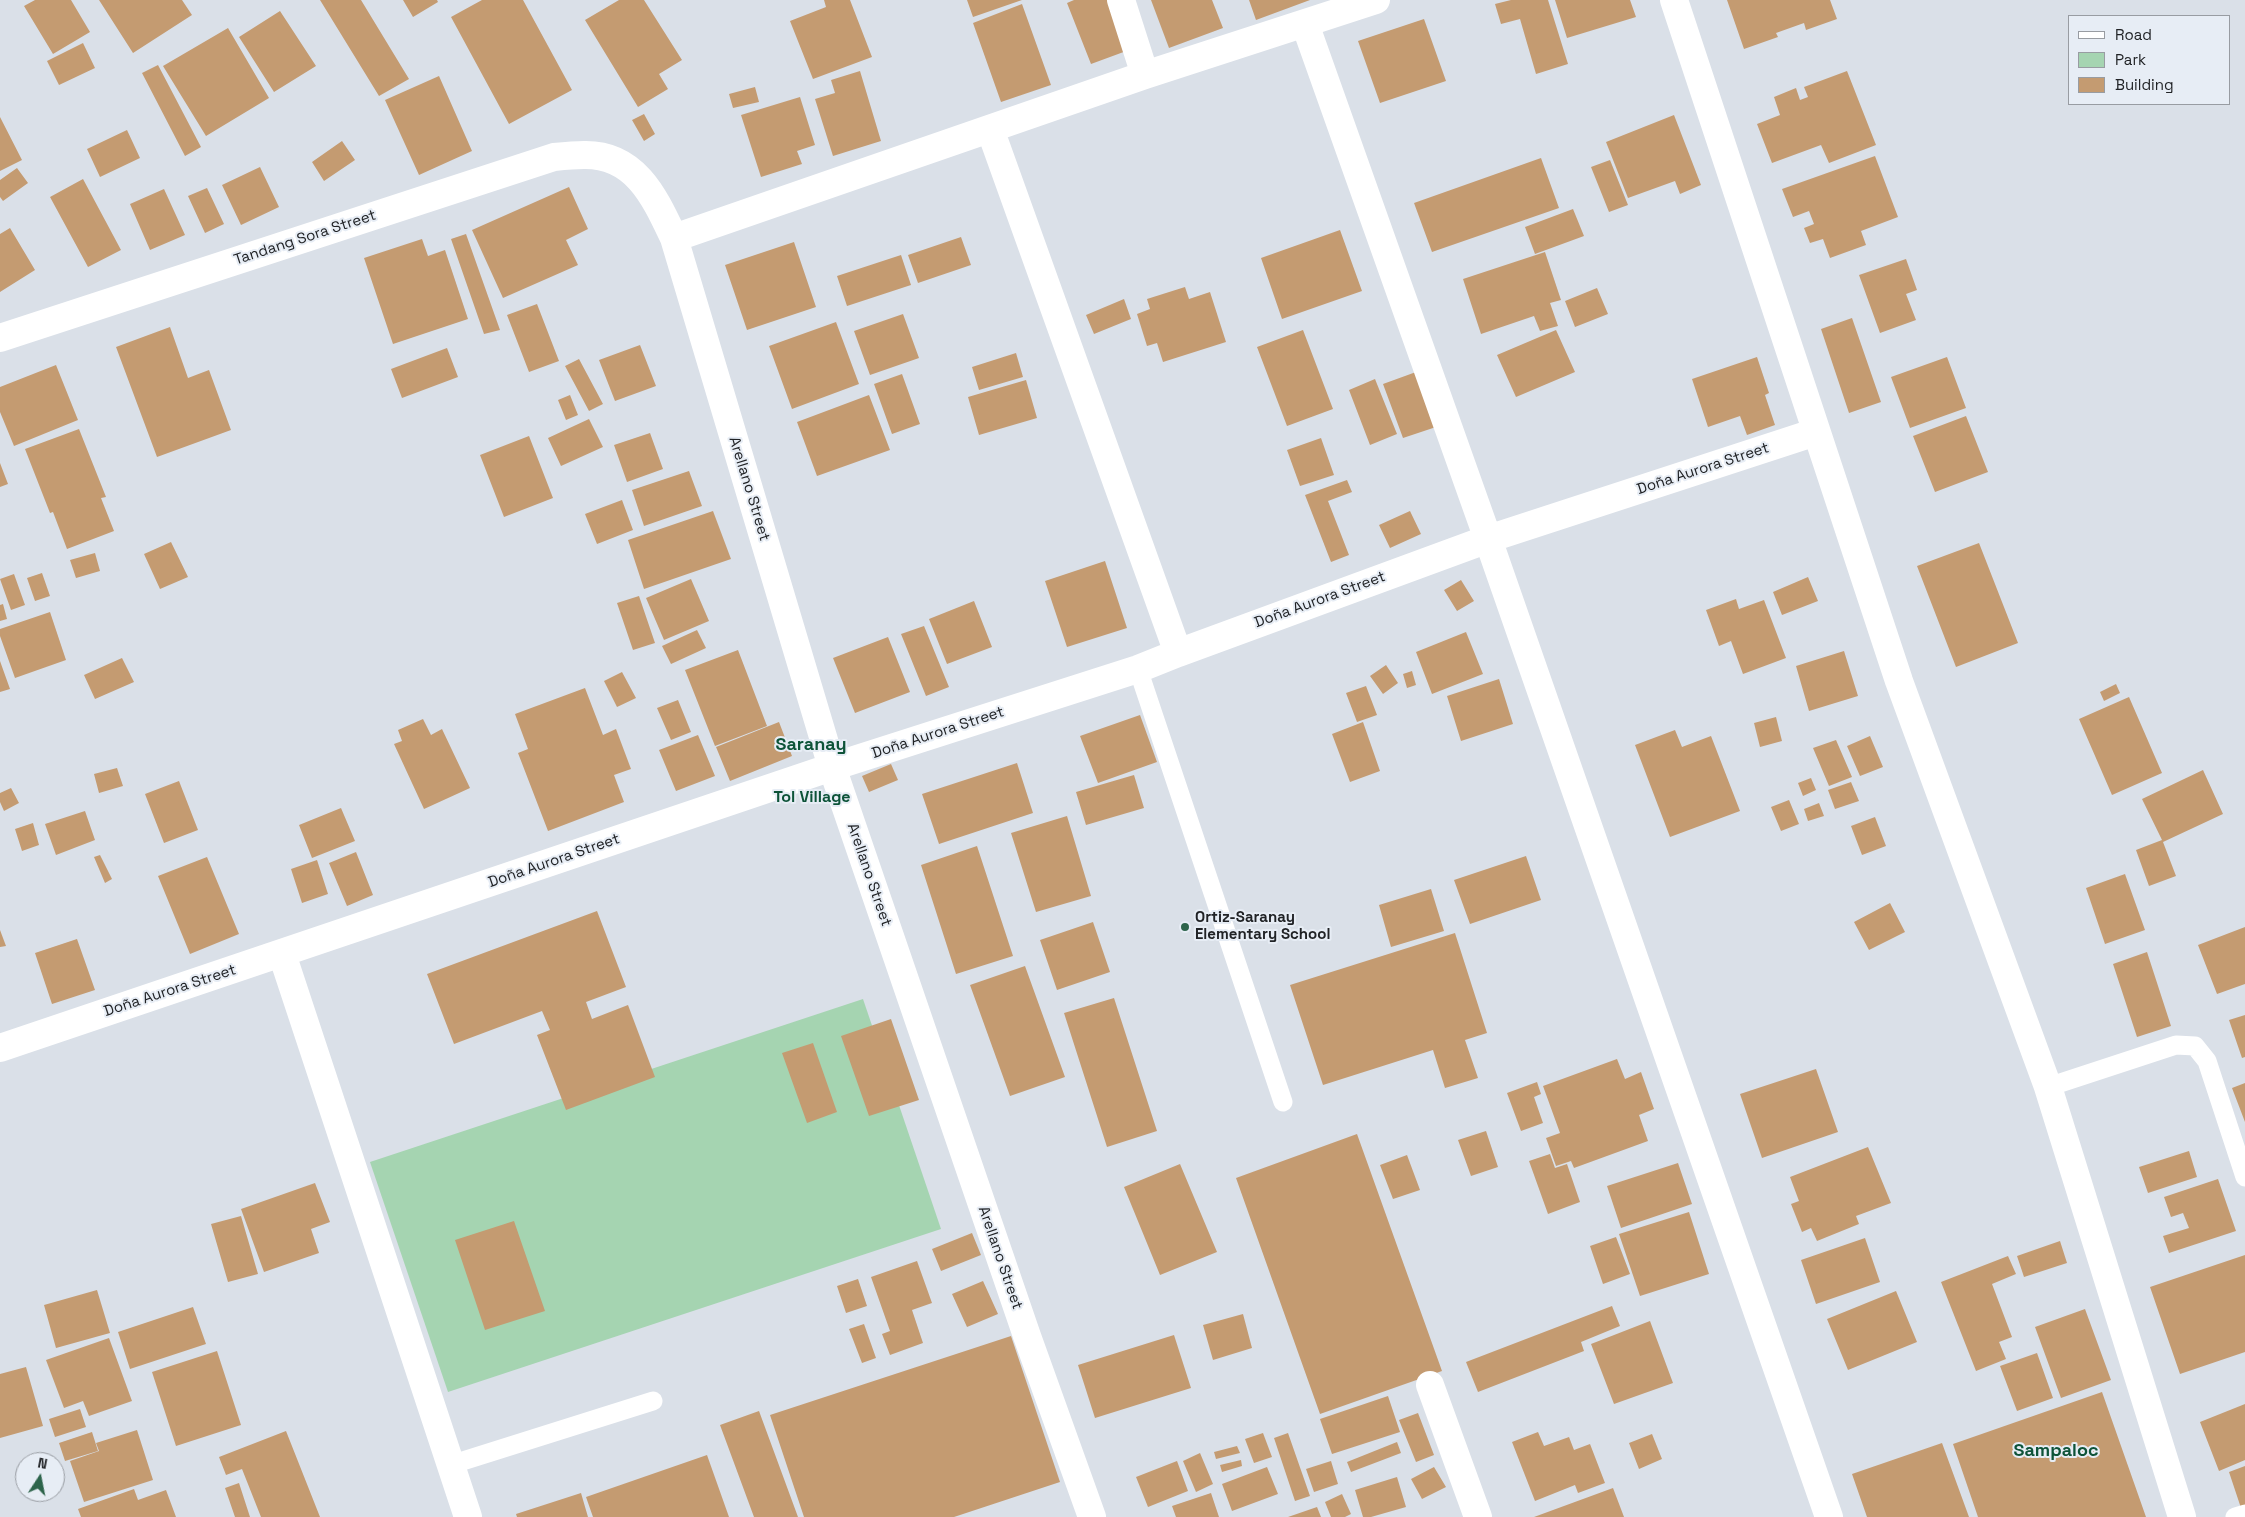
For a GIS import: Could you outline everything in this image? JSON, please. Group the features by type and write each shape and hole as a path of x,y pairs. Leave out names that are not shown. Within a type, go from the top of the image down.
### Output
{"street":[{"path":"1121,0 1145,75"},
{"path":"674,238 1145,75 1376,0"},
{"path":"1674,0 1899,681 2048,1087 2182,1517"},
{"path":"1305,24 1488,539 1829,1517"},
{"path":"990,129 1178,653"},
{"name":"Tandang Sora Street","path":"0,338 554,157 586,154 613,159"},
{"name":"Arellano Street","path":"613,159 636,174 651,192 674,238 832,767 1024,1327 1092,1517"},
{"name":"Doña Aurora Street","path":"0,1048 832,767 1138,669 1488,539 1816,432"},
{"path":"282,954 450,1465 463,1516"},
{"path":"1430,1385 1478,1517"}],"lane":[{"path":"1138,669 1283,1102"},
{"path":"2048,1087 2176,1045 2195,1046 2207,1061 2245,1177"},
{"path":"450,1465 653,1401"},
{"path":"2235,1517 2245,1514"}],"green space":[{"path":"863,999 941,1229 448,1392 370,1162"}],"building":[{"path":"35,0 71,0 90,32 53,54 24,6"},
{"path":"99,0 182,0 192,15 133,53"},
{"path":"320,0 361,0 409,79 379,96"},
{"path":"403,0 437,0 438,2 413,17"},
{"path":"482,0 523,0 572,90 509,124 451,17"},
{"path":"619,0 644,0 682,60 659,74 668,89 638,107 585,20"},
{"path":"824,0 850,0 872,57 813,79 790,21 826,7"},
{"path":"967,0 1022,0 973,17"},
{"path":"1074,0 1111,0 1129,50 1091,64 1067,3"},
{"path":"1151,0 1212,0 1223,28 1169,48"},
{"path":"1249,0 1310,0 1256,20"},
{"path":"1511,0 1548,0 1568,64 1536,74 1520,19 1501,24 1495,4"},
{"path":"1555,0 1630,0 1636,17 1567,38"},
{"path":"1727,0 1830,0 1837,19 1806,30 1804,23 1776,33 1778,37 1744,49"},
{"path":"1022,4 1051,85 1001,102 973,23"},
{"path":"280,11 316,66 274,92 239,37"},
{"path":"1424,19 1446,81 1380,103 1358,41"},
{"path":"228,28 269,98 206,136 163,66"},
{"path":"83,43 95,68 59,85 47,61"},
{"path":"158,65 201,147 185,156 142,73"},
{"path":"860,71 881,141 833,156 815,99 835,93 831,80"},
{"path":"1847,71 1876,145 1829,163 1821,145 1772,163 1757,124 1780,115 1774,97 1796,88 1800,100 1808,97 1804,87"},
{"path":"439,76 472,151 419,175 385,100"},
{"path":"755,87 759,102 733,108 729,94"},
{"path":"800,97 815,145 797,151 802,164 761,177 741,115"},
{"path":"644,114 655,134 644,141 632,120"},
{"path":"1674,115 1701,185 1680,194 1675,181 1628,198 1606,142"},
{"path":"0,117 22,160 0,171"},
{"path":"127,130 140,158 100,177 87,149"},
{"path":"342,141 355,160 324,181 312,162"},
{"path":"1875,156 1898,217 1861,231 1866,245 1830,258 1823,239 1810,243 1804,228 1814,224 1809,211 1793,217 1782,189"},
{"path":"1541,158 1559,208 1432,252 1414,203"},
{"path":"1610,160 1628,205 1609,212 1591,167"},
{"path":"260,167 279,207 241,225 222,185"},
{"path":"17,168 28,183 3,201 0,197 0,180"},
{"path":"83,179 121,250 88,267 50,197"},
{"path":"569,187 588,229 566,240 578,265 503,298 472,230"},
{"path":"207,188 224,224 205,233 188,196"},
{"path":"164,189 185,235 150,250 130,204"},
{"path":"1573,209 1584,236 1535,254 1525,227"},
{"path":"10,228 35,270 0,292 0,234"},
{"path":"1340,230 1362,291 1282,319 1261,258"},
{"path":"466,234 500,330 484,334 451,239"},
{"path":"961,237 971,265 918,283 908,255"},
{"path":"422,239 428,256 445,250 468,319 393,344 364,258"},
{"path":"794,242 816,307 747,330 725,265"},
{"path":"1545,252 1561,300 1550,303 1558,326 1540,331 1534,316 1481,334 1463,279"},
{"path":"901,255 911,285 847,306 837,276"},
{"path":"1906,259 1917,290 1906,294 1916,320 1880,333 1859,275"},
{"path":"1185,287 1189,299 1210,292 1226,342 1163,362 1157,343 1147,346 1137,314 1150,309 1147,299"},
{"path":"1597,288 1608,314 1575,327 1565,301"},
{"path":"1124,299 1131,319 1094,334 1086,315"},
{"path":"537,304 559,361 529,372 507,315"},
{"path":"903,314 919,358 870,375 854,331"},
{"path":"1852,318 1881,402 1849,413 1821,329"},
{"path":"836,322 859,384 792,409 769,346"},
{"path":"170,327 188,378 209,370 231,430 157,457 116,347"},
{"path":"1303,330 1333,409 1287,426 1257,347"},
{"path":"1556,330 1575,372 1516,397 1497,355"},
{"path":"640,345 656,386 615,401 599,360"},
{"path":"447,348 458,377 402,398 391,369"},
{"path":"1016,353 1023,377 979,390 972,367"},
{"path":"1757,357 1769,393 1765,395 1775,425 1747,435 1740,416 1708,427 1692,379"},
{"path":"1947,357 1966,408 1910,428 1891,377"},
{"path":"579,359 603,404 589,411 565,366"},
{"path":"56,365 78,420 14,446 0,412 0,387"},
{"path":"1416,372 1436,427 1403,438 1383,384"},
{"path":"902,374 920,424 892,434 874,384"},
{"path":"1375,379 1397,434 1370,445 1349,390"},
{"path":"1026,380 1037,418 979,435 968,397"},
{"path":"570,395 578,415 566,420 558,400"},
{"path":"869,395 890,450 817,476 797,422"},
{"path":"1966,416 1988,472 1935,492 1913,436"},
{"path":"589,419 603,447 561,466 548,438"},
{"path":"79,429 106,497 101,498 114,531 67,549 53,512 50,513 25,449"},
{"path":"650,433 663,469 627,482 614,445"},
{"path":"529,436 553,498 504,517 480,455"},
{"path":"1321,438 1334,475 1300,486 1287,450"},
{"path":"0,463 8,484 0,487"},
{"path":"689,471 702,506 644,526 632,490"},
{"path":"1347,480 1352,492 1328,501 1349,555 1331,562 1305,495"},
{"path":"622,500 633,530 597,544 585,514"},
{"path":"713,511 731,559 644,589 628,540"},
{"path":"1410,511 1421,534 1390,548 1379,525"},
{"path":"171,542 188,577 160,589 144,554"},
{"path":"1979,543 2018,643 1956,667 1917,566"},
{"path":"95,553 100,571 76,578 70,560"},
{"path":"1105,561 1127,628 1067,647 1045,581"},
{"path":"42,573 50,596 35,601 27,578"},
{"path":"14,574 25,605 11,610 0,579"},
{"path":"1808,577 1818,601 1782,615 1773,592"},
{"path":"691,579 709,621 664,640 646,598"},
{"path":"1461,580 1474,601 1457,611 1444,590"},
{"path":"639,596 655,643 633,650 617,603"},
{"path":"1736,599 1739,609 1764,600 1786,658 1743,674 1731,641 1719,646 1706,610"},
{"path":"974,601 992,647 947,664 929,619"},
{"path":"3,604 7,619 0,621 0,605"},
{"path":"50,612 66,660 15,678 0,636 0,629"},
{"path":"924,626 949,687 926,696 901,634"},
{"path":"697,630 706,648 671,664 662,646"},
{"path":"1466,632 1483,674 1432,694 1416,652"},
{"path":"888,637 910,692 855,713 833,658"},
{"path":"738,650 767,726 715,746 685,670"},
{"path":"1844,651 1858,696 1809,711 1796,666"},
{"path":"122,658 134,682 95,699 84,675"},
{"path":"0,661 10,689 0,692"},
{"path":"1386,665 1398,683 1383,694 1370,676"},
{"path":"1412,671 1416,685 1407,688 1403,674"},
{"path":"622,672 636,698 617,707 604,681"},
{"path":"1499,679 1513,724 1461,741 1447,696"},
{"path":"2116,684 2120,693 2104,701 2100,692"},
{"path":"1366,686 1377,715 1357,722 1346,693"},
{"path":"585,688 603,735 616,729 631,769 614,775 624,802 548,831 518,753 528,749 515,714"},
{"path":"2129,697 2162,773 2112,795 2079,719"},
{"path":"678,700 691,732 671,740 657,708"},
{"path":"1140,715 1157,762 1098,783 1080,736"},
{"path":"1776,717 1782,741 1760,747 1754,723"},
{"path":"423,719 431,735 442,729 470,788 424,809 394,744 402,741 398,730"},
{"path":"779,722 792,756 730,781 716,747"},
{"path":"1363,722 1380,771 1350,782 1332,734"},
{"path":"1675,730 1682,747 1711,736 1740,811 1670,837 1635,745"},
{"path":"698,735 715,776 676,791 659,750"},
{"path":"1870,736 1883,767 1860,776 1847,746"},
{"path":"1836,740 1852,777 1829,786 1813,748"},
{"path":"1017,763 1033,813 939,844 922,794"},
{"path":"891,764 898,780 869,792 862,776"},
{"path":"117,768 123,786 99,793 94,774"},
{"path":"2203,770 2223,814 2163,842 2176,876 2149,886 2136,850 2162,840 2142,799"},
{"path":"1134,775 1144,808 1086,825 1076,792"},
{"path":"1811,778 1816,790 1803,796 1798,783"},
{"path":"179,781 198,830 164,843 145,794"},
{"path":"1851,782 1859,801 1835,809 1828,790"},
{"path":"11,788 19,803 4,811 0,802 0,793"},
{"path":"1789,800 1799,824 1781,831 1771,807"},
{"path":"1819,803 1824,816 1808,821 1804,809"},
{"path":"341,808 355,841 312,858 299,825"},
{"path":"85,811 95,840 56,855 45,824"},
{"path":"1067,816 1091,896 1036,912 1011,833"},
{"path":"1875,817 1886,846 1862,855 1851,826"},
{"path":"33,823 39,845 22,851 15,829"},
{"path":"977,846 1013,956 956,974 921,865"},
{"path":"356,852 373,895 347,906 329,863"},
{"path":"100,855 112,879 105,883 94,857"},
{"path":"1526,856 1541,900 1470,924 1454,880"},
{"path":"207,857 239,934 190,954 158,876"},
{"path":"317,860 328,894 302,903 291,869"},
{"path":"2125,874 2145,930 2105,944 2086,888"},
{"path":"1431,889 1444,931 1391,947 1379,905"},
{"path":"1890,903 1905,932 1869,950 1854,922"},
{"path":"597,911 626,987 586,1002 592,1019 628,1005 655,1077 566,1110 537,1035 550,1030 542,1011 454,1044 427,974"},
{"path":"1093,922 1110,972 1057,990 1040,940"},
{"path":"2245,927 2245,984 2217,994 2198,945"},
{"path":"0,930 6,946 0,947"},
{"path":"1455,933 1487,1033 1465,1040 1478,1078 1445,1088 1433,1050 1323,1085 1290,985"},
{"path":"77,939 95,990 52,1004 35,953"},
{"path":"2147,952 2171,1026 2137,1037 2113,964"},
{"path":"1025,966 1065,1077 1010,1096 970,985"},
{"path":"1114,998 1157,1131 1107,1147 1064,1013"},
{"path":"2245,1015 2245,1057 2242,1058 2229,1020"},
{"path":"891,1019 919,1100 869,1116 841,1036"},
{"path":"813,1043 837,1112 807,1123 782,1053"},
{"path":"1617,1059 1625,1079 1641,1072 1654,1109 1639,1115 1648,1141 1574,1168 1571,1161 1556,1166 1546,1138 1560,1133 1543,1086"},
{"path":"1816,1069 1838,1132 1762,1158 1740,1094"},
{"path":"1537,1082 1541,1094 1534,1097 1543,1123 1521,1131 1507,1093"},
{"path":"2245,1083 2245,1122 2232,1088"},
{"path":"1486,1131 1498,1167 1471,1176 1458,1140"},
{"path":"1357,1134 1442,1371 1320,1414 1236,1178"},
{"path":"1868,1147 1891,1203 1856,1216 1859,1224 1817,1241 1811,1228 1802,1232 1791,1204 1799,1201 1790,1177"},
{"path":"2189,1151 2197,1177 2148,1193 2139,1167"},
{"path":"1550,1154 1555,1168 1567,1164 1580,1202 1548,1214 1529,1161"},
{"path":"1407,1155 1420,1190 1393,1199 1380,1165"},
{"path":"1678,1163 1692,1204 1621,1228 1607,1186"},
{"path":"1180,1164 1217,1252 1160,1275 1124,1187"},
{"path":"2218,1179 2236,1231 2169,1253 2163,1236 2189,1228 2183,1213 2171,1217 2164,1197"},
{"path":"315,1183 330,1222 311,1229 319,1253 264,1272 241,1209"},
{"path":"1689,1212 1709,1274 1640,1296 1619,1234"},
{"path":"241,1216 258,1274 228,1282 211,1224"},
{"path":"514,1221 545,1311 485,1330 455,1240"},
{"path":"972,1233 981,1255 941,1271 932,1249"},
{"path":"1616,1237 1630,1274 1603,1284 1590,1246"},
{"path":"1865,1238 1880,1282 1816,1304 1801,1260"},
{"path":"2060,1241 2067,1263 2024,1277 2017,1256"},
{"path":"2245,1255 2245,1352 2180,1374 2150,1287"},
{"path":"2008,1256 2016,1274 1992,1284 2012,1337 1999,1342 2006,1359 1976,1371 1941,1282"},
{"path":"917,1261 932,1303 912,1310 923,1343 890,1355 882,1334 890,1331 871,1277"},
{"path":"858,1279 867,1306 846,1313 837,1286"},
{"path":"983,1281 998,1314 967,1327 952,1294"},
{"path":"97,1290 110,1333 56,1348 44,1305"},
{"path":"1896,1291 1917,1342 1848,1370 1827,1319"},
{"path":"1612,1306 1620,1326 1581,1342 1584,1351 1478,1392 1466,1362"},
{"path":"193,1307 206,1344 130,1369 118,1332"},
{"path":"2085,1309 2111,1380 2061,1398 2035,1327"},
{"path":"1243,1314 1252,1348 1213,1360 1203,1325"},
{"path":"1650,1321 1673,1383 1614,1404 1591,1344"},
{"path":"864,1324 876,1358 862,1363 849,1329"},
{"path":"1174,1335 1191,1388 1095,1418 1078,1365"},
{"path":"1011,1336 1060,1482 954,1517 804,1517 770,1415"},
{"path":"109,1338 132,1401 89,1416 83,1401 64,1408 46,1360"},
{"path":"217,1351 241,1425 176,1446 152,1372"},
{"path":"2037,1353 2053,1398 2017,1411 2000,1366"},
{"path":"26,1367 43,1426 0,1438 0,1374"},
{"path":"2102,1392 2146,1517 1978,1517 1953,1444"},
{"path":"1388,1396 1400,1432 1332,1454 1320,1419"},
{"path":"2245,1404 2245,1460 2219,1471 2200,1422"},
{"path":"80,1409 86,1427 55,1437 49,1419"},
{"path":"759,1411 798,1517 754,1517 720,1425"},
{"path":"1418,1413 1434,1455 1416,1462 1399,1420"},
{"path":"137,1430 153,1480 84,1502 70,1461 99,1451 96,1443"},
{"path":"286,1431 320,1517 261,1517 242,1469 226,1475 219,1457"},
{"path":"92,1432 98,1451 65,1461 65,1452 62,1452 59,1443"},
{"path":"1538,1432 1544,1446 1569,1437 1574,1450 1590,1444 1605,1483 1578,1493 1575,1485 1535,1501 1512,1442"},
{"path":"1263,1433 1272,1457 1254,1463 1245,1439"},
{"path":"1288,1433 1310,1496 1295,1501 1274,1438"},
{"path":"1652,1434 1662,1459 1639,1469 1629,1443"},
{"path":"1397,1442 1401,1453 1351,1472 1347,1462"},
{"path":"1942,1443 1969,1517 1867,1517 1852,1474"},
{"path":"1237,1446 1240,1453 1216,1459 1214,1452"},
{"path":"1200,1453 1213,1484 1196,1492 1183,1461"},
{"path":"707,1455 729,1517 593,1517 586,1497"},
{"path":"1241,1460 1242,1466 1222,1472 1220,1465"},
{"path":"1177,1461 1188,1491 1148,1507 1136,1477"},
{"path":"1331,1461 1338,1484 1314,1492 1306,1469"},
{"path":"2245,1466 2245,1506 2241,1508 2229,1472"},
{"path":"1267,1467 1278,1494 1232,1511 1222,1484"},
{"path":"1434,1467 1446,1487 1422,1499 1411,1479"},
{"path":"1397,1477 1406,1507 1371,1517 1363,1517 1355,1490"},
{"path":"239,1483 250,1517 235,1517 225,1488"},
{"path":"1613,1488 1624,1517 1534,1517"},
{"path":"134,1489 138,1500 166,1490 176,1517 81,1517 78,1509"},
{"path":"581,1493 588,1517 517,1517 516,1514"},
{"path":"1211,1493 1219,1517 1176,1517 1172,1506"},
{"path":"1342,1494 1351,1514 1345,1517 1331,1517 1325,1502"},
{"path":"1317,1507 1321,1517 1288,1517"}],"place":[{"name":"Ortiz-Saranay Elementary School","path":"1185,927"}],"district":[{"name":"Saranay","path":"811,745"},
{"name":"Tol Village","path":"812,798"},
{"name":"Sampaloc","path":"2056,1451"}]}
